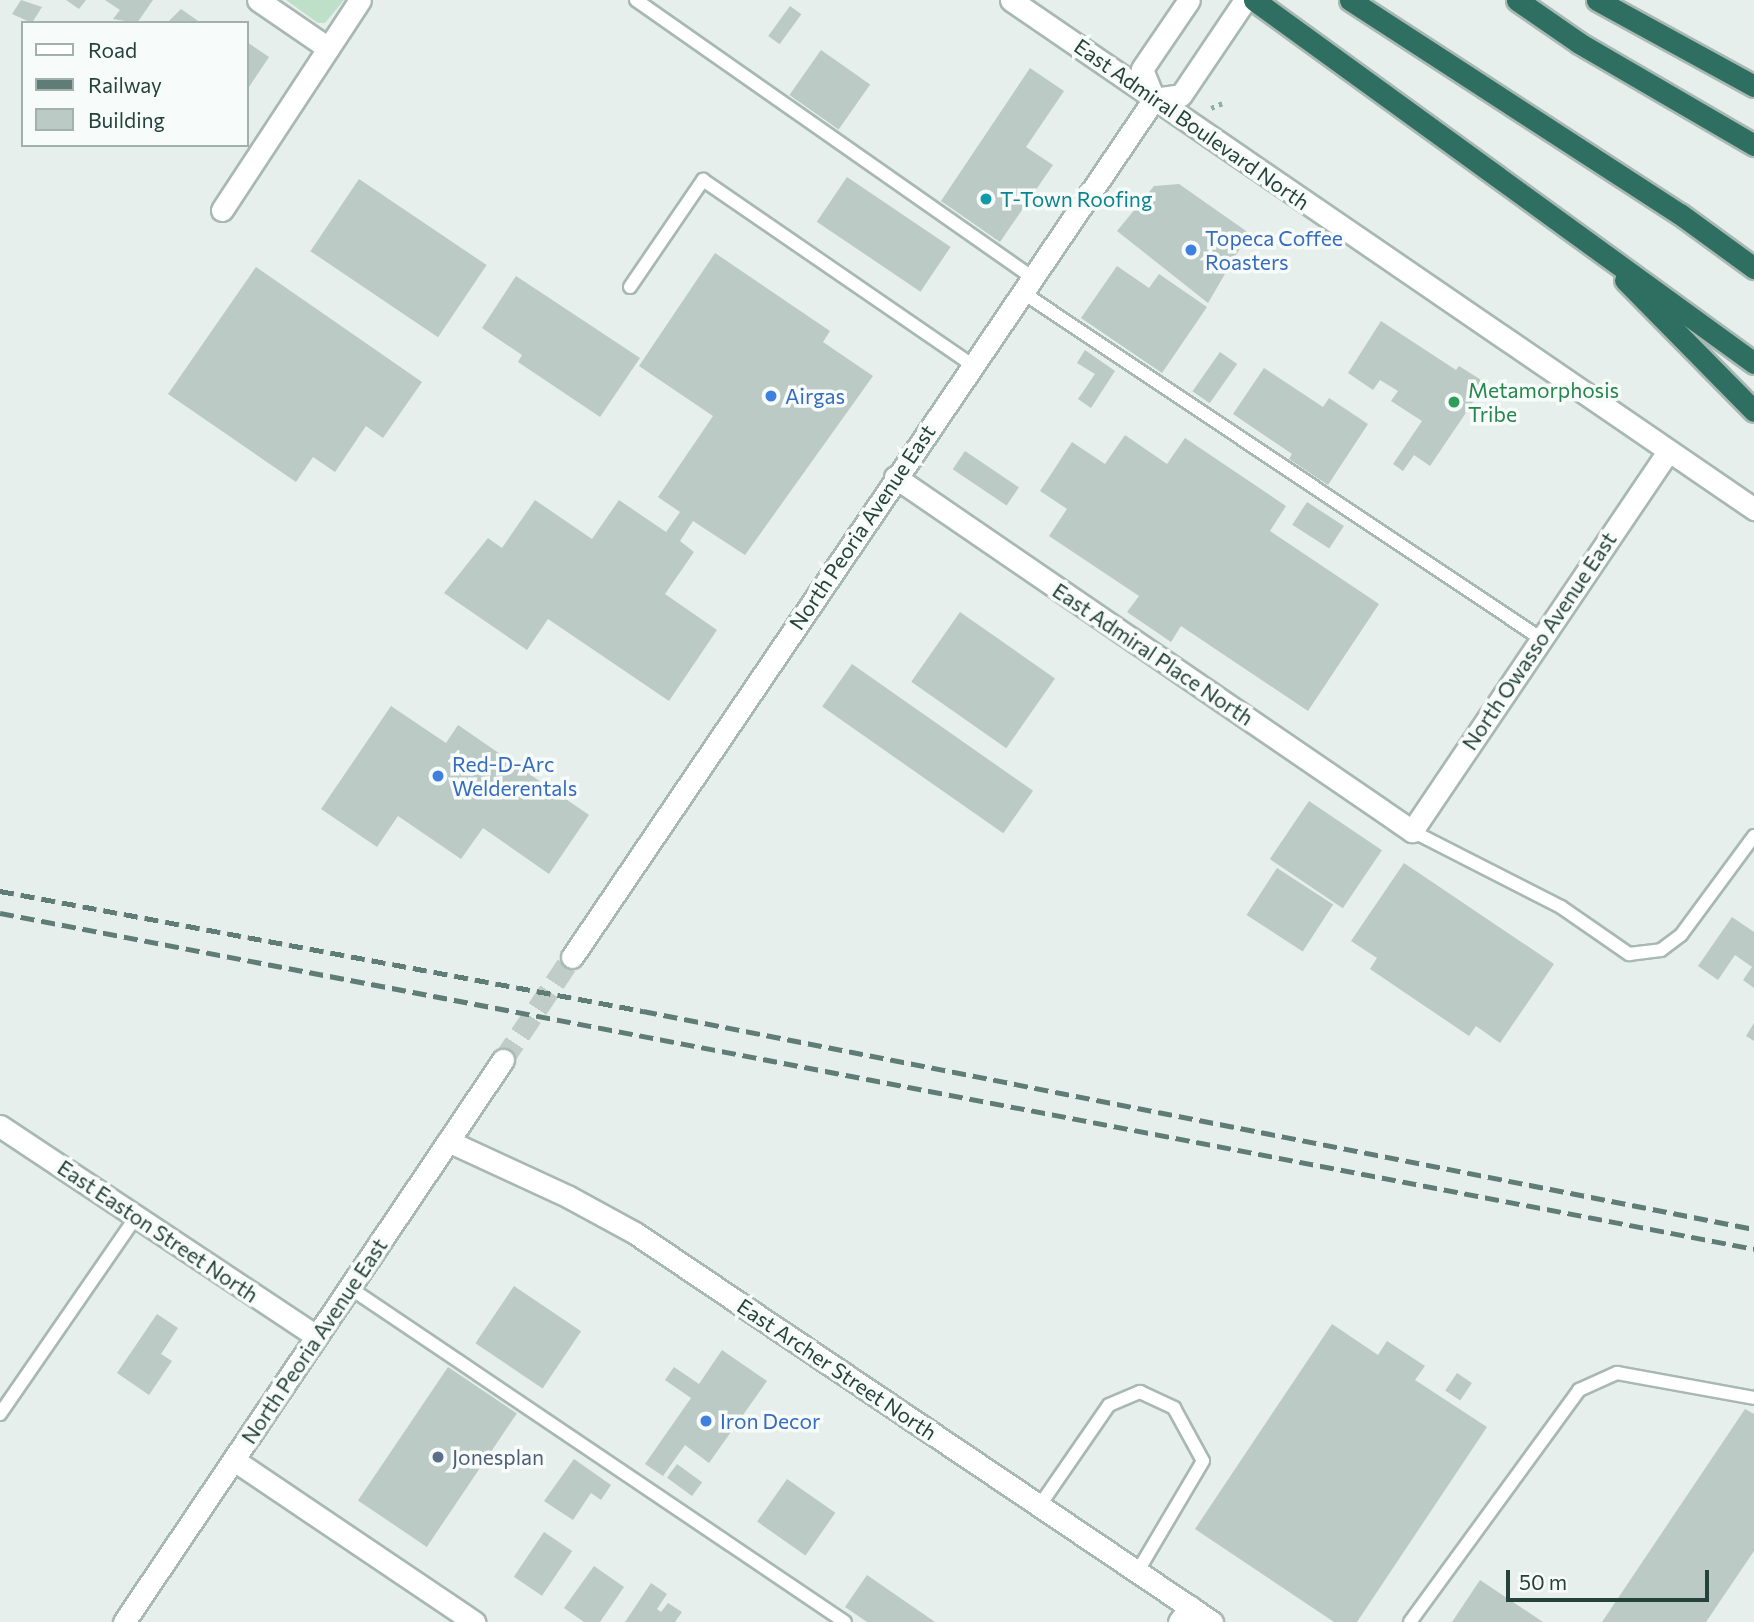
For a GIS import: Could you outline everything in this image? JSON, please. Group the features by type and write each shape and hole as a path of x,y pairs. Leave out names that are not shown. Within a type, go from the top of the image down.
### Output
{"highway":[{"path":"1254,0 1577,231 1754,363"},
{"path":"1517,0 1579,43 1754,145"},
{"path":"1597,0 1754,86"},
{"path":"1353,2 1680,214 1754,268"},
{"path":"1680,214 1754,256"},
{"path":"1577,231 1754,411"}],"street":[{"path":"258,0 328,48"},
{"path":"222,210 360,0"},
{"name":"East Admiral Boulevard North","path":"1011,0 1754,509"},
{"path":"1189,0 1142,69 1154,99 1181,95 1245,0"},
{"name":"North Peoria Avenue East","path":"572,957 895,477 1154,99"},
{"name":"North Owasso Avenue East","path":"1412,831 1668,451"},
{"name":"East Admiral Place North","path":"895,477 1412,831"},
{"name":"North Peoria Avenue East","path":"124,1622 503,1060"},
{"name":"East Easton Street North","path":"0,1126 316,1336"},
{"name":"East Archer Street North","path":"448,1142 569,1196 635,1233 1138,1572 1184,1614 1212,1622"},
{"path":"234,1460 474,1622"}],"lane":[{"path":"636,0 1027,285 1540,638"},
{"path":"630,287 703,180 972,365"},
{"path":"1412,831 1561,907 1629,954 1661,950 1681,935 1754,836"},
{"path":"0,1414 135,1218"},
{"path":"350,1288 845,1622"},
{"path":"1410,1622 1579,1390 1617,1373 1754,1398"},
{"path":"1040,1505 1109,1405 1140,1392 1174,1408 1203,1461 1192,1487 1138,1572"}],"green space":[{"path":"286,0 344,0 325,23 318,23"}],"building":[{"path":"21,0 42,7 33,21 12,14"},
{"path":"66,0 86,0 79,9"},
{"path":"105,0 153,0 138,21 113,19 120,10"},
{"path":"790,6 801,14 780,44 768,36"},
{"path":"181,9 198,21 169,21"},
{"path":"248,43 269,57 248,88"},
{"path":"821,50 870,84 839,129 789,95"},
{"path":"1030,68 1064,91 1026,147 1053,165 1000,242 941,201"},
{"path":"847,177 951,247 920,292 817,222"},
{"path":"359,179 487,265 438,337 310,251"},
{"name":"Topeca Coffee Roasters","path":"1179,184 1249,233 1208,303 1117,231 1154,186"},
{"path":"715,253 830,331 823,342 873,376 745,555 693,521 680,541 694,552 665,594 717,630 669,701 548,619 527,650 444,593 488,538 502,548 535,500 592,539 619,500 666,532 680,512 658,497 713,416 639,366"},
{"path":"1117,266 1149,288 1159,274 1207,307 1162,373 1081,318"},
{"path":"256,267 422,382 383,438 366,426 335,472 313,457 296,482 168,394"},
{"path":"516,276 640,358 600,417 518,362 522,355 482,328"},
{"path":"1381,321 1456,370 1459,366 1486,383 1430,466 1414,455 1403,471 1393,464 1422,421 1391,401 1398,391 1380,380 1373,390 1348,373"},
{"path":"1085,350 1115,371 1091,408 1078,399 1095,374 1077,363"},
{"path":"1220,352 1237,364 1210,403 1192,391"},
{"path":"1264,368 1323,407 1329,398 1368,424 1328,485 1289,459 1292,454 1233,414"},
{"path":"1125,435 1167,464 1185,438 1286,506 1270,531 1379,604 1308,711 1181,626 1171,642 1127,612 1139,596 1049,536 1067,509 1040,491 1072,442 1105,464"},
{"path":"965,451 1019,487 1007,506 953,469"},
{"path":"1307,502 1344,526 1329,549 1292,525"},
{"path":"960,612 1055,679 1006,748 911,682"},
{"path":"852,664 1033,791 1003,833 822,707"},
{"name":"Red-D-Arc Welderentals","path":"391,706 446,743 458,725 589,815 549,874 483,828 461,859 398,816 377,847 321,809"},
{"path":"1309,801 1382,850 1343,908 1270,859"},
{"path":"1404,863 1554,964 1500,1043 1476,1026 1469,1036 1370,969 1377,958 1351,941"},
{"path":"1277,868 1333,904 1303,951 1247,915"},
{"path":"1732,917 1754,932 1754,988 1743,980 1752,967 1735,955 1718,980 1698,966"},
{"path":"1754,1023 1754,1041 1746,1036"},
{"path":"514,1286 581,1331 543,1388 475,1343"},
{"path":"157,1314 178,1328 161,1354 172,1361 149,1395 117,1373"},
{"path":"1332,1324 1378,1355 1387,1341 1425,1366 1415,1380 1487,1427 1357,1622 1334,1622 1195,1529"},
{"name":"Iron Decor","path":"722,1350 767,1381 709,1463 685,1445 663,1476 645,1464 691,1398 665,1380 674,1367 699,1384"},
{"name":"Jonesplan","path":"448,1367 517,1413 427,1547 358,1500"},
{"path":"1457,1373 1472,1383 1460,1400 1445,1390"},
{"path":"1745,1409 1754,1414 1754,1551 1706,1622 1602,1622"},
{"path":"574,1459 611,1485 601,1500 591,1493 573,1520 544,1501"},
{"path":"677,1464 702,1482 692,1496 667,1478"},
{"path":"787,1479 835,1513 806,1555 757,1522"},
{"path":"544,1532 572,1551 542,1596 514,1577"},
{"path":"594,1566 624,1587 600,1622 584,1622 564,1608"},
{"path":"867,1575 935,1622 867,1622 845,1607"},
{"path":"1480,1580 1543,1622 1452,1622"},
{"path":"651,1583 667,1594 657,1609 661,1612 668,1603 682,1612 675,1622 625,1622"}],"tunnel":[{"path":"503,1060 572,957"}],"railway":[{"path":"0,891 643,1011 1754,1229"},
{"path":"0,913 1754,1249"}],"place":[{"name":"T-Town Roofing","path":"986,199"},
{"name":"Topeca Coffee Roasters","path":"1191,250"},
{"name":"Airgas","path":"771,396"},
{"name":"Metamorphosis Tribe","path":"1454,402"},
{"name":"Red-D-Arc Welderentals","path":"438,776"},
{"name":"Iron Decor","path":"706,1421"},
{"name":"Jonesplan","path":"438,1457"}]}
